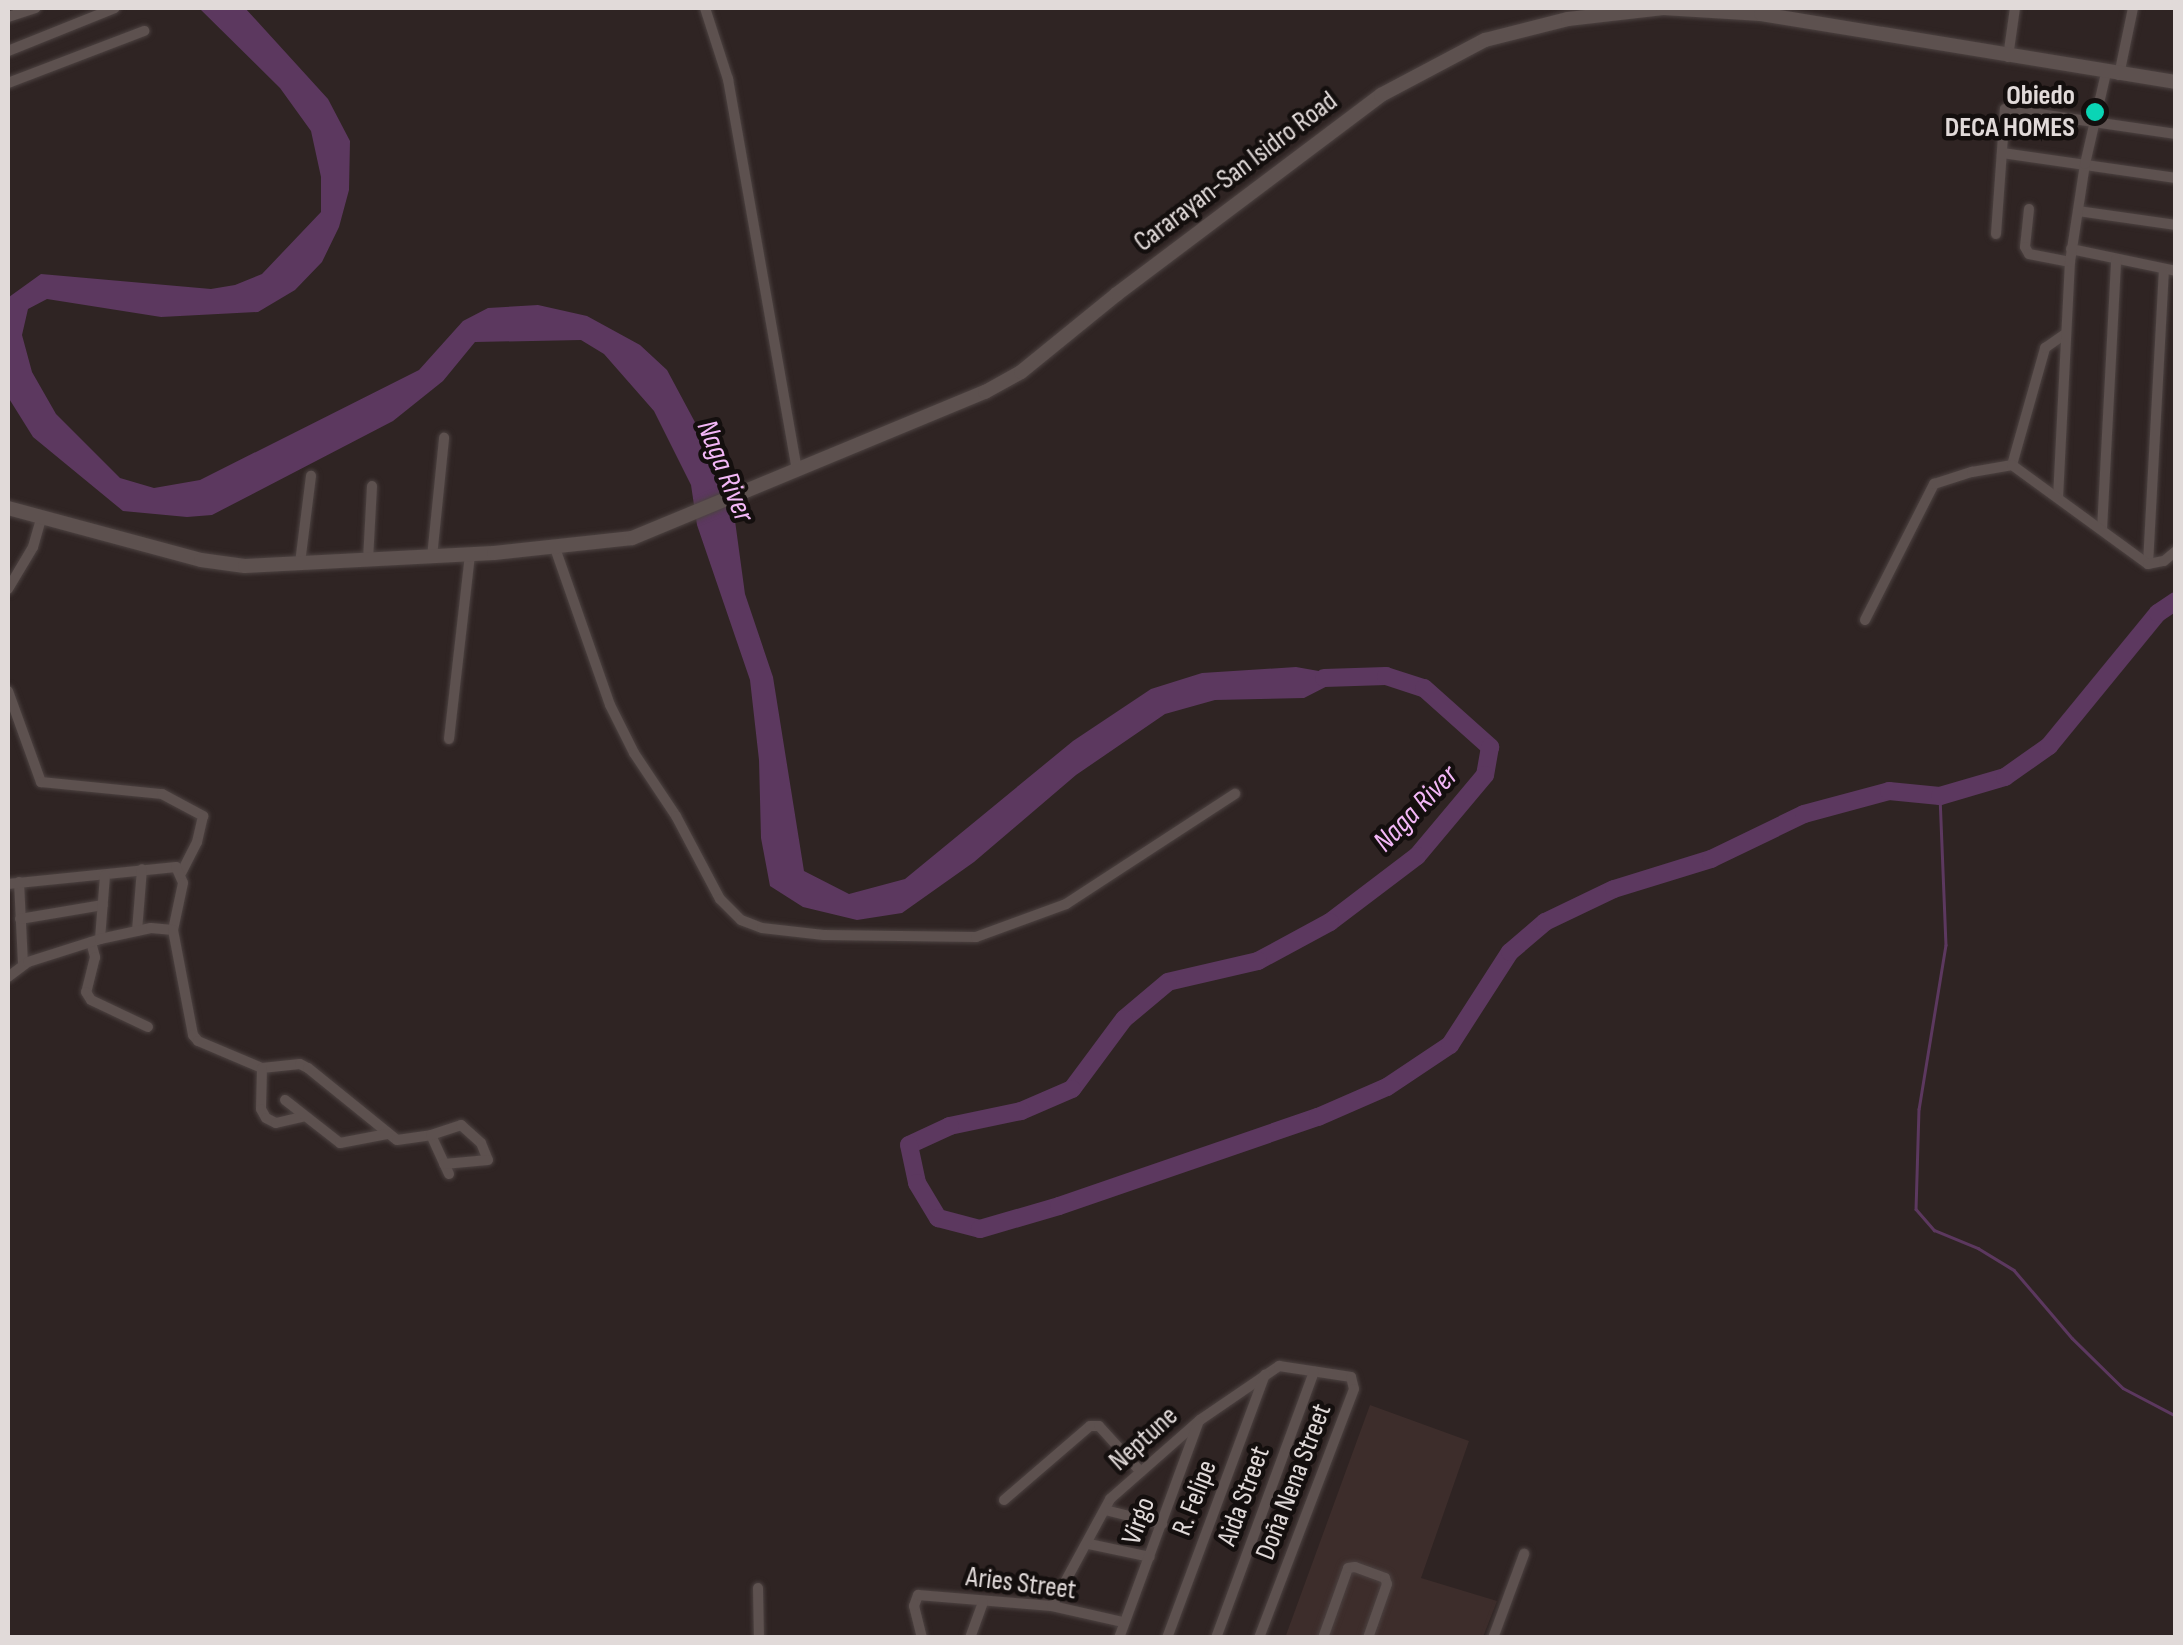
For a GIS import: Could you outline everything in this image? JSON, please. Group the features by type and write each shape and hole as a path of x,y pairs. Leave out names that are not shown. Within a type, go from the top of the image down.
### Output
{"main road":[{"name":"Cararayan-San Isidro Road","path":"8,508 202,560 245,566 432,557 621,541 798,472 1021,372 1117,294 1380,95 1485,40 1568,13 1663,8 1761,14 2176,82"}],"street":[{"path":"8,18 36,8"},
{"path":"705,8 728,79 798,472"},
{"path":"2008,57 2015,8"},
{"path":"2058,498 2071,249 2093,122 2133,8"},
{"path":"8,52 107,9"},
{"path":"8,83 144,31"},
{"path":"1996,234 2005,109 2176,134"},
{"path":"2002,153 2176,178"},
{"path":"2030,209 2024,246 2030,254 2070,262"},
{"path":"2078,211 2176,225"},
{"path":"2071,249 2170,270 2148,564"},
{"path":"2102,530 2116,259"},
{"path":"2012,465 2044,348 2065,334"},
{"path":"432,557 444,438"},
{"path":"1865,620 1934,484 2012,465 2148,564"},
{"path":"300,562 311,476"},
{"path":"368,560 372,486"},
{"path":"8,589 34,547 42,516"},
{"path":"556,548 610,704 634,753 676,816 720,899 740,920 762,928 824,935 976,937 1066,904 1235,794"},
{"path":"2148,564 2176,551"},
{"path":"449,739 470,554"},
{"path":"8,692 41,782 162,794 203,816 197,842 182,872 173,930 193,1034 262,1068 300,1064 308,1068 397,1140 432,1136 461,1125 481,1144 488,1160 446,1169 432,1136"},
{"path":"24,964 13,883 142,869 176,867 182,872"},
{"path":"137,931 142,869"},
{"path":"105,874 95,956 86,992 91,1000 148,1027"},
{"path":"20,919 103,905"},
{"path":"8,977 24,964 95,941 137,931 173,930"},
{"path":"262,1068 261,1109 266,1118 276,1123 302,1118"},
{"path":"285,1100 302,1118 340,1143 387,1134"},
{"path":"1266,1374 1278,1366 1314,1371"},
{"name":"Aida Street","path":"1216,1638 1314,1371"},
{"name":"Doña Nena Street","path":"1259,1638 1354,1389 1351,1377 1314,1371"},
{"name":"Neptune","path":"1052,1606 1110,1499 1200,1420 1266,1374"},
{"name":"R. Felipe","path":"1167,1638 1266,1374"},
{"name":"Virgo","path":"1118,1638 1200,1420"},
{"path":"1004,1500 1090,1426 1099,1426 1141,1472"},
{"path":"1105,1510 1162,1524"},
{"path":"1089,1544 1150,1557"},
{"path":"1493,1638 1524,1554"},
{"path":"1327,1636 1348,1568 1354,1568 1384,1578 1387,1584 1368,1638"},
{"path":"758,1588 759,1638"},
{"name":"Aries Street","path":"922,1638 914,1598 1052,1606 1123,1622"},
{"path":"970,1638 983,1602"}],"shaded area":[{"path":"199,8 245,8 328,99 350,141 349,190 339,227 322,262 295,290 258,312 161,317 47,299 28,309 22,335 32,372 56,414 120,478 154,488 200,480 419,370 463,321 488,308 538,305 587,316 640,345 667,370 719,467 733,506 745,594 773,677 804,871 849,894 905,879 1073,741 1151,689 1202,673 1296,667 1347,676 1304,698 1215,700 1165,714 1076,775 974,862 902,913 857,920 803,907 770,886 761,838 759,760 750,680 697,525 691,485 654,411 604,354 581,340 475,342 443,381 393,421 212,515 187,517 123,511 33,437 8,397 9,297 41,274 211,289 235,285 262,274 321,212 321,177 311,131 280,88"},
{"path":"1370,1405 1469,1441 1421,1578 1497,1601 1483,1637 1285,1638"}],"waterway":[{"name":"Naga River","path":"1324,678 1386,676 1424,688 1490,747 1485,775 1417,856 1330,922 1258,961 1168,982 1124,1019 1072,1089 1021,1111 950,1126 909,1145 917,1183 938,1218 980,1229 1059,1206 1318,1117 1387,1087 1450,1045 1510,952 1545,922 1614,889 1711,859 1804,814 1889,791 1940,796 2005,777 2049,746 2158,613 2176,601"},
{"path":"1940,796 1946,945 1919,1109 1916,1209 1934,1230 1978,1248 2014,1270 2072,1338 2123,1388 2176,1416"}],"place":[{"name":"Obiedo DECA HOMES","path":"2095,112"}]}
